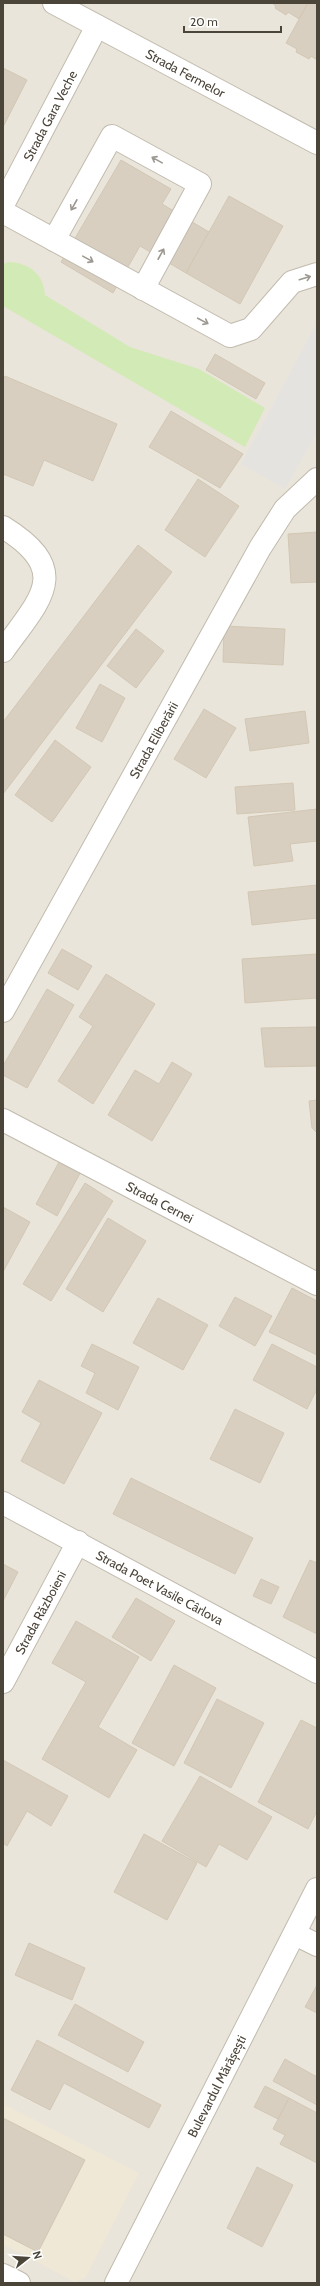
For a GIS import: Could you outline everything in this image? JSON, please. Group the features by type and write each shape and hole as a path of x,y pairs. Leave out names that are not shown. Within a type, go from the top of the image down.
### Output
{"street":[{"name":"Strada Fermelor","path":"54,3 317,143"},
{"name":"Strada Gara Veche","path":"3,205 97,26"},
{"path":"54,240 112,136 200,184 143,289"},
{"path":"3,212 230,336 251,329 292,282 317,274"},
{"name":"Strada Eliberării","path":"3,1011 260,548 285,509 317,479"},
{"path":"3,527 25,541 38,555 45,577 41,598 3,651"},
{"name":"Strada Cernei","path":"3,1120 317,1284"},
{"name":"Strada Poet Vasile Cârlova","path":"3,1503 78,1542 317,1672"},
{"name":"Strada Războieni","path":"3,1682 78,1542"},
{"name":"Bulevardul Mărășești","path":"116,2283 317,1889"},
{"path":"295,1934 317,1945"},
{"path":"3,2275 19,2283"}],"shaded area":[{"path":"3,3 317,3 317,2283 3,2283"},
{"path":"317,322 317,433 285,489 241,464"},
{"path":"3,2104 139,2173 86,2277 75,2282 3,2244"}],"green space":[{"path":"9,262 29,267 42,281 45,295 130,347 199,369 265,408 245,447 3,306 3,264"}],"building":[{"path":"272,3 308,3 299,19 288,12 286,15 275,8 276,6"},
{"path":"308,3 317,3 317,60 311,56 309,59 296,52 297,49 286,43"},
{"path":"3,68 27,80 3,127"},
{"path":"121,160 171,189 162,204 209,232 186,273 140,246 113,293 61,262"},
{"path":"229,196 283,226 240,304 186,273"},
{"path":"215,354 265,383 256,399 206,370"},
{"path":"5,376 117,424 93,481 44,460 33,486 3,474 3,381"},
{"path":"171,411 243,454 220,488 149,447"},
{"path":"198,479 239,506 205,557 165,530"},
{"path":"317,532 317,582 291,583 288,534"},
{"path":"138,545 172,572 3,794 3,722"},
{"path":"224,626 285,629 283,665 223,662"},
{"path":"136,629 164,651 136,688 107,666"},
{"path":"100,684 125,698 102,742 76,728"},
{"path":"204,709 236,728 206,778 174,759"},
{"path":"305,711 309,743 250,751 245,719"},
{"path":"55,740 91,767 52,822 15,795"},
{"path":"293,783 295,810 237,814 235,787"},
{"path":"317,809 317,841 290,844 293,861 254,866 248,817"},
{"path":"317,885 317,918 252,925 248,892"},
{"path":"62,949 92,966 78,990 48,973"},
{"path":"317,954 317,998 245,1003 242,959"},
{"path":"106,974 155,1004 93,1104 58,1081 93,1026 79,1017"},
{"path":"47,989 74,1005 27,1088 3,1075 3,1066"},
{"path":"317,1027 317,1066 265,1067 261,1028"},
{"path":"172,1062 192,1074 152,1141 108,1115 135,1070 159,1084"},
{"path":"317,1100 317,1133 312,1128 309,1101"},
{"path":"64,1153 85,1164 57,1216 36,1204"},
{"path":"85,1183 113,1201 51,1301 23,1284"},
{"path":"3,1207 30,1222 3,1272"},
{"path":"108,1218 146,1241 103,1312 66,1289"},
{"path":"292,1288 317,1301 317,1355 269,1332"},
{"path":"235,1297 272,1316 255,1346 219,1326"},
{"path":"158,1298 208,1325 183,1370 133,1343"},
{"path":"92,1344 139,1367 118,1410 86,1393 95,1373 81,1366"},
{"path":"272,1344 317,1367 317,1389 307,1409 253,1380"},
{"path":"39,1380 102,1413 64,1484 21,1461 41,1423 22,1412"},
{"path":"235,1409 284,1433 260,1483 210,1459"},
{"path":"131,1478 253,1538 235,1574 113,1514"},
{"path":"310,1560 317,1563 317,1634 283,1617"},
{"path":"3,1564 18,1572 3,1601"},
{"path":"261,1579 279,1587 271,1604 253,1596"},
{"path":"136,1598 175,1621 151,1661 112,1637"},
{"path":"76,1621 139,1657 98,1727 137,1750 109,1798 42,1759 86,1682 52,1663"},
{"path":"174,1665 216,1688 174,1766 132,1743"},
{"path":"217,1699 264,1723 231,1788 184,1763"},
{"path":"301,1720 317,1728 317,1811 308,1829 258,1802"},
{"path":"3,1760 68,1796 51,1826 27,1811 7,1846 3,1843"},
{"path":"200,1776 272,1817 247,1860 219,1844 206,1867 162,1841"},
{"path":"144,1834 197,1863 167,1920 114,1892"},
{"path":"29,1943 85,1968 72,2000 15,1975"},
{"path":"317,1985 317,2013 305,2007"},
{"path":"75,2004 144,2042 128,2072 58,2035"},
{"path":"37,2040 161,2105 149,2128 64,2083 50,2110 11,2090"},
{"path":"285,2059 317,2077 317,2105 273,2081"},
{"path":"265,2086 289,2098 278,2119 254,2107"},
{"path":"289,2098 317,2113 317,2163 280,2144 285,2135 273,2129"},
{"path":"3,2118 85,2160 38,2252 3,2234"},
{"path":"257,2167 293,2185 262,2247 227,2228"}]}
